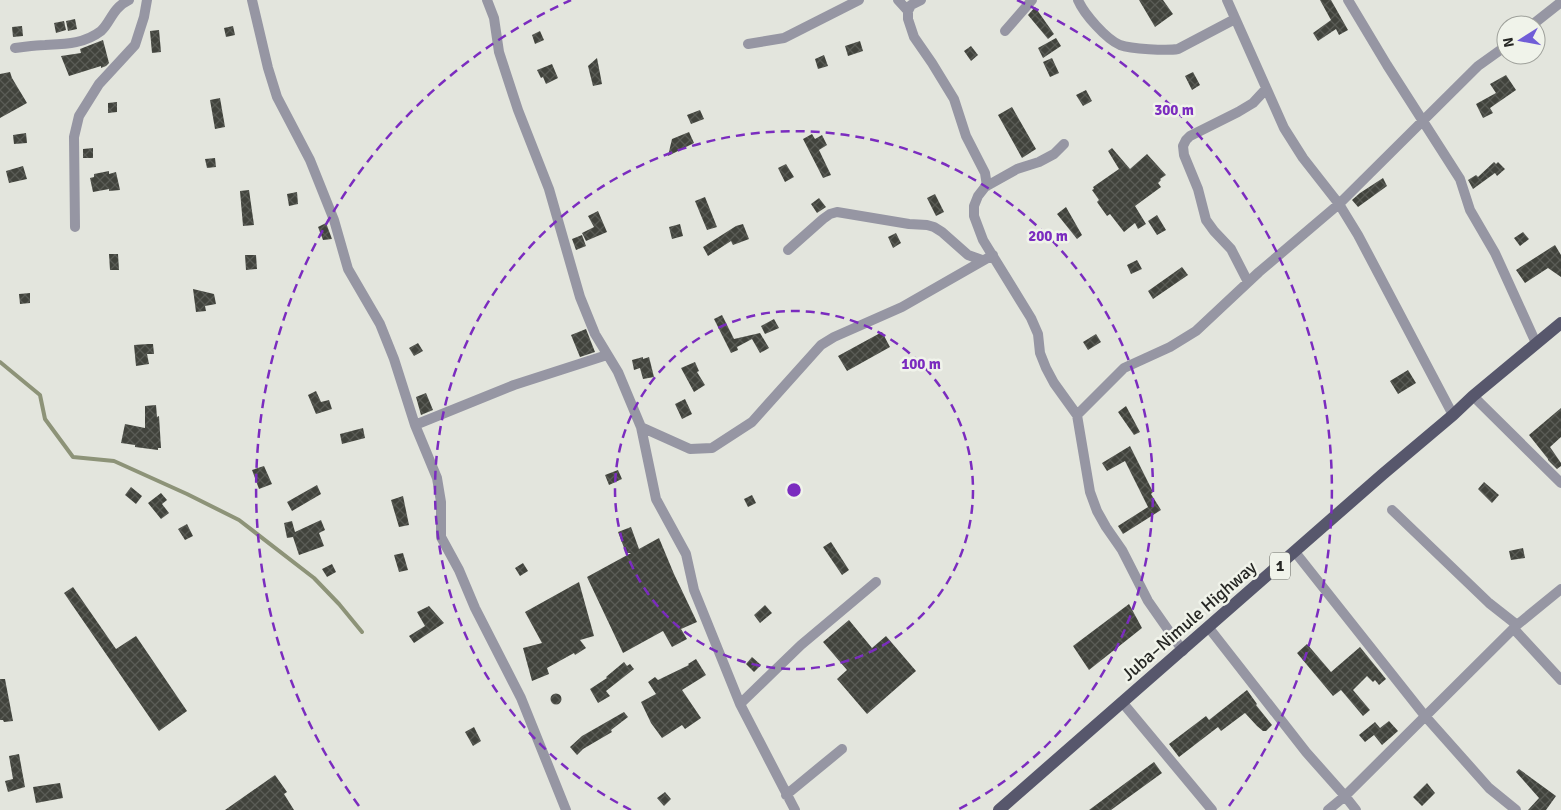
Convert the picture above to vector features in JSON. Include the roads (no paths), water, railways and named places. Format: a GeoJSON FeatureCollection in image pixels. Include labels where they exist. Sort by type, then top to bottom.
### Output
{"type":"FeatureCollection","features":[{"type":"Feature","properties":{"kind":"main road","name":"Juba–Nimule Highway"},"geometry":{"type":"LineString","coordinates":[[1000,810],[1473,396],[1561,323]]}},
{"type":"Feature","properties":{"kind":"street"},"geometry":{"type":"LineString","coordinates":[[15,48],[69,44],[87,40],[102,30],[112,13],[129,0]]}},
{"type":"Feature","properties":{"kind":"street"},"geometry":{"type":"LineString","coordinates":[[75,227],[74,137],[78,116],[99,84],[135,44],[144,18],[147,0]]}},
{"type":"Feature","properties":{"kind":"street"},"geometry":{"type":"LineString","coordinates":[[252,0],[268,68],[278,97],[310,160],[334,220],[348,269],[380,324],[415,425],[437,478],[441,502],[441,537],[521,698],[566,810]]}},
{"type":"Feature","properties":{"kind":"street"},"geometry":{"type":"LineString","coordinates":[[487,0],[494,18],[499,52],[518,110],[550,189],[580,297],[596,334],[618,372],[641,427],[656,498],[686,554],[694,590],[740,704],[794,810]]}},
{"type":"Feature","properties":{"kind":"street"},"geometry":{"type":"LineString","coordinates":[[748,44],[784,38],[859,0]]}},
{"type":"Feature","properties":{"kind":"street"},"geometry":{"type":"LineString","coordinates":[[898,0],[908,11]]}},
{"type":"Feature","properties":{"kind":"street"},"geometry":{"type":"LineString","coordinates":[[921,0],[911,6],[908,11],[908,19],[914,37],[954,98],[966,136],[985,173],[987,186]]}},
{"type":"Feature","properties":{"kind":"street"},"geometry":{"type":"LineString","coordinates":[[1005,31],[1032,0]]}},
{"type":"Feature","properties":{"kind":"street"},"geometry":{"type":"LineString","coordinates":[[1078,0],[1088,17],[1109,38],[1121,45],[1143,48],[1178,49],[1234,19]]}},
{"type":"Feature","properties":{"kind":"street"},"geometry":{"type":"LineString","coordinates":[[1227,0],[1284,128],[1303,158],[1339,204],[1369,254],[1453,415]]}},
{"type":"Feature","properties":{"kind":"street"},"geometry":{"type":"LineString","coordinates":[[1348,0],[1386,65],[1460,179],[1470,210],[1495,254],[1536,343]]}},
{"type":"Feature","properties":{"kind":"street"},"geometry":{"type":"LineString","coordinates":[[1545,15],[1561,2]]}},
{"type":"Feature","properties":{"kind":"street"},"geometry":{"type":"LineString","coordinates":[[1077,415],[1124,368],[1170,348],[1196,330],[1248,282],[1339,204],[1478,66],[1496,53]]}},
{"type":"Feature","properties":{"kind":"street"},"geometry":{"type":"LineString","coordinates":[[1248,282],[1231,249],[1206,220],[1198,189],[1184,155],[1183,146],[1190,136],[1238,112],[1252,103],[1266,89]]}},
{"type":"Feature","properties":{"kind":"street"},"geometry":{"type":"LineString","coordinates":[[1064,144],[1054,154],[1017,169],[987,186],[978,196],[974,206],[974,216],[984,240],[1031,318],[1038,334],[1040,353],[1054,383],[1077,415],[1090,492],[1097,511],[1106,528],[1122,550],[1148,601],[1183,651]]}},
{"type":"Feature","properties":{"kind":"street"},"geometry":{"type":"LineString","coordinates":[[788,250],[823,219],[830,214],[838,212],[934,227],[968,255],[982,260]]}},
{"type":"Feature","properties":{"kind":"street"},"geometry":{"type":"LineString","coordinates":[[641,427],[690,449],[712,448],[752,422],[821,345],[834,337],[902,306],[993,255]]}},
{"type":"Feature","properties":{"kind":"street"},"geometry":{"type":"LineString","coordinates":[[415,425],[514,385],[607,355]]}},
{"type":"Feature","properties":{"kind":"street"},"geometry":{"type":"LineString","coordinates":[[1473,396],[1561,483]]}},
{"type":"Feature","properties":{"kind":"street"},"geometry":{"type":"LineString","coordinates":[[1392,510],[1515,627],[1561,680]]}},
{"type":"Feature","properties":{"kind":"street"},"geometry":{"type":"LineString","coordinates":[[1295,552],[1425,716],[1489,788],[1516,810]]}},
{"type":"Feature","properties":{"kind":"street"},"geometry":{"type":"LineString","coordinates":[[740,704],[801,645],[876,582]]}},
{"type":"Feature","properties":{"kind":"street"},"geometry":{"type":"LineString","coordinates":[[1328,810],[1345,796],[1515,627],[1561,589]]}},
{"type":"Feature","properties":{"kind":"street"},"geometry":{"type":"LineString","coordinates":[[1208,628],[1306,752],[1356,810]]}},
{"type":"Feature","properties":{"kind":"street"},"geometry":{"type":"LineString","coordinates":[[1122,702],[1212,810]]}},
{"type":"Feature","properties":{"kind":"street"},"geometry":{"type":"LineString","coordinates":[[786,795],[842,750]]}},
{"type":"Feature","properties":{"kind":"waterway"},"geometry":{"type":"LineString","coordinates":[[0,362],[40,395],[45,419],[73,457],[114,461],[239,520],[314,578],[362,632]]}}]}
